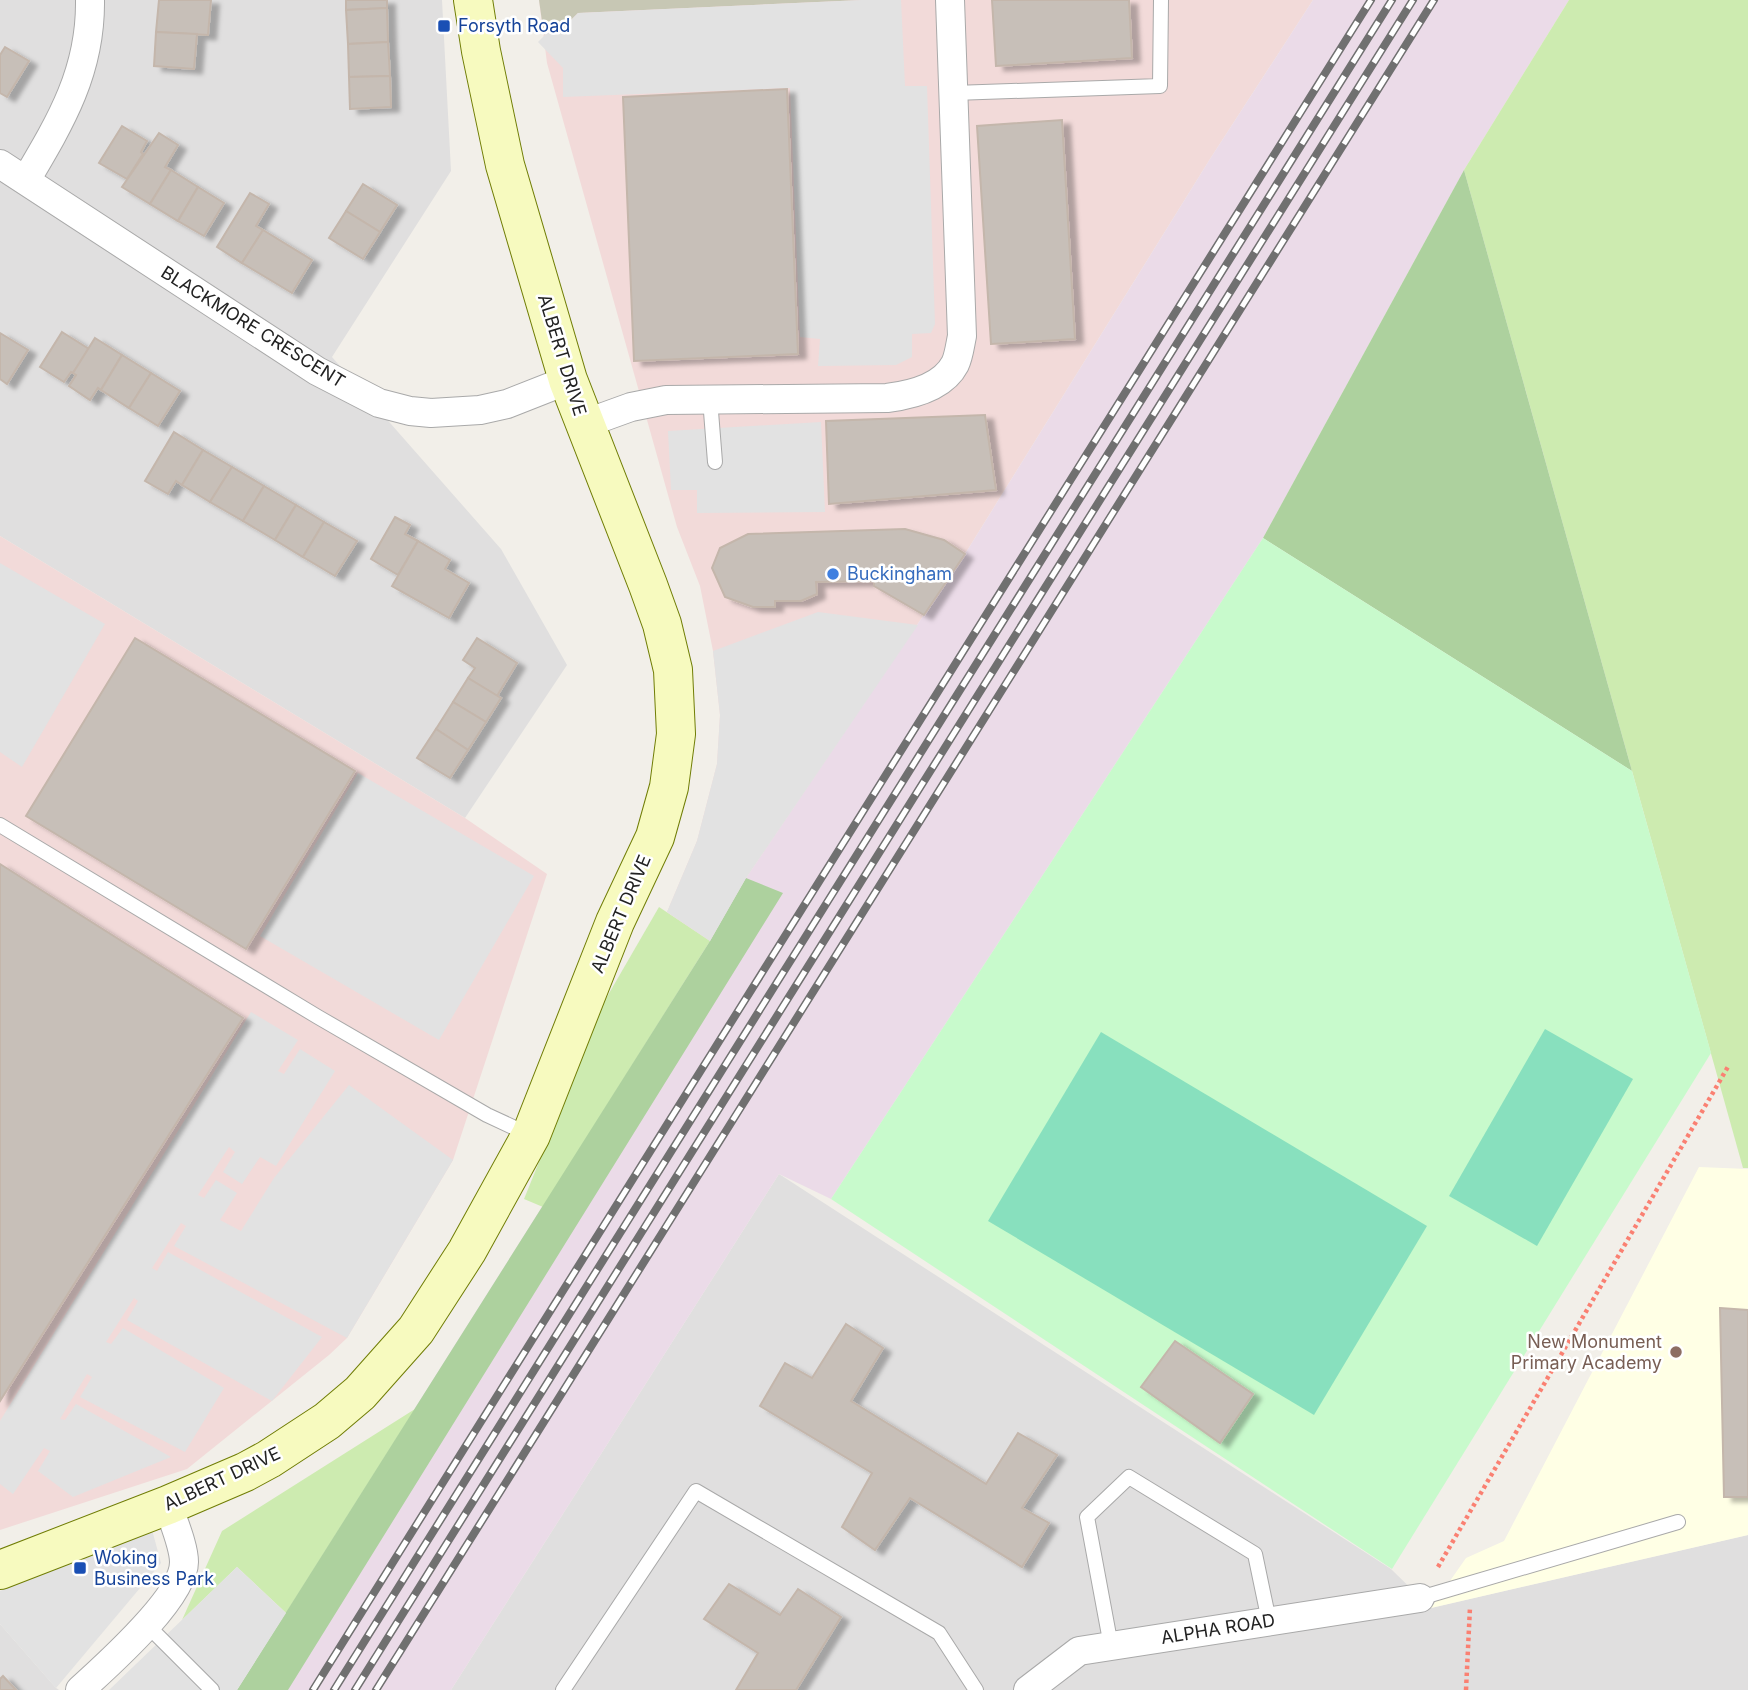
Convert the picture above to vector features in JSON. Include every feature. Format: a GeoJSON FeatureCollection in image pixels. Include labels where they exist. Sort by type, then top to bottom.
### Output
{"type":"FeatureCollection","features":[{"type":"Feature","properties":{"kind":"street"},"geometry":{"type":"LineString","coordinates":[[26,180],[76,88],[87,48],[90,0]]}},
{"type":"Feature","properties":{"kind":"street","name":"ALBERT DRIVE"},"geometry":{"type":"LineString","coordinates":[[0,1570],[168,1505],[269,1459],[327,1421],[360,1393],[416,1330],[467,1251],[531,1135],[615,922],[654,837],[669,787],[676,734],[673,670],[662,624],[568,380],[505,165],[474,0]]}},
{"type":"Feature","properties":{"kind":"street"},"geometry":{"type":"LineString","coordinates":[[584,424],[647,403],[710,398],[887,398],[905,395],[937,382],[955,364],[962,336],[950,0]]}},
{"type":"Feature","properties":{"kind":"street","name":"BLACKMORE CRESCENT"},"geometry":{"type":"LineString","coordinates":[[0,164],[317,371],[379,403],[431,413],[480,410],[507,404],[568,380]]}},
{"type":"Feature","properties":{"kind":"street"},"geometry":{"type":"LineString","coordinates":[[80,1690],[127,1646],[174,1592],[184,1563],[168,1505]]}},
{"type":"Feature","properties":{"kind":"street","name":"ALPHA ROAD"},"geometry":{"type":"LineString","coordinates":[[1028,1690],[1079,1651],[1420,1598]]}},
{"type":"Feature","properties":{"kind":"lane"},"geometry":{"type":"LineString","coordinates":[[954,93],[1160,86],[1161,0]]}},
{"type":"Feature","properties":{"kind":"lane"},"geometry":{"type":"LineString","coordinates":[[710,398],[715,462]]}},
{"type":"Feature","properties":{"kind":"lane"},"geometry":{"type":"LineString","coordinates":[[0,825],[317,1017],[487,1115],[531,1135]]}},
{"type":"Feature","properties":{"kind":"lane"},"geometry":{"type":"LineString","coordinates":[[1111,1646],[1087,1517],[1129,1477],[1255,1554],[1269,1621]]}},
{"type":"Feature","properties":{"kind":"lane"},"geometry":{"type":"LineString","coordinates":[[563,1690],[696,1491],[939,1633],[976,1690]]}},
{"type":"Feature","properties":{"kind":"lane"},"geometry":{"type":"LineString","coordinates":[[1420,1598],[1678,1522]]}},
{"type":"Feature","properties":{"kind":"lane"},"geometry":{"type":"LineString","coordinates":[[146,1624],[212,1690]]}},
{"type":"Feature","properties":{"kind":"path"},"geometry":{"type":"LineString","coordinates":[[1420,1598],[1729,1065]]}},
{"type":"Feature","properties":{"kind":"path"},"geometry":{"type":"LineString","coordinates":[[1460,1586],[1470,1607],[1466,1690]]}},
{"type":"Feature","properties":{"kind":"shaded area"},"geometry":{"type":"Polygon","coordinates":[[[0,0],[442,0],[451,171],[332,357],[501,549],[567,665],[465,818],[0,536],[0,0]]]}},
{"type":"Feature","properties":{"kind":"shaded area"},"geometry":{"type":"Polygon","coordinates":[[[539,0],[1313,0],[1210,159],[965,554],[746,878],[710,941],[667,912],[697,841],[717,764],[720,715],[713,651],[700,586],[677,527],[547,63],[539,0]]]}},
{"type":"Feature","properties":{"kind":"shaded area"},"geometry":{"type":"Polygon","coordinates":[[[539,0],[862,0],[578,13],[561,30],[555,25],[544,35],[539,0]]]}},
{"type":"Feature","properties":{"kind":"shaded area"},"geometry":{"type":"Polygon","coordinates":[[[901,0],[905,86],[927,86],[935,324],[931,333],[912,334],[912,357],[896,365],[818,366],[820,339],[800,337],[790,88],[563,97],[563,68],[538,42],[555,25],[561,30],[578,13],[901,0]]]}},
{"type":"Feature","properties":{"kind":"shaded area"},"geometry":{"type":"Polygon","coordinates":[[[1313,0],[1569,0],[1464,170],[1263,538],[831,1199],[779,1174],[451,1690],[237,1690],[710,941],[746,878],[965,554],[1210,159],[1313,0]]]}},
{"type":"Feature","properties":{"kind":"shaded area"},"geometry":{"type":"Polygon","coordinates":[[[821,422],[825,512],[697,513],[697,490],[671,490],[668,431],[821,422]]]}},
{"type":"Feature","properties":{"kind":"shaded area","name":"Woking Business Park"},"geometry":{"type":"Polygon","coordinates":[[[0,536],[465,818],[547,874],[453,1160],[347,1338],[187,1469],[0,1530],[0,536]]]}},
{"type":"Feature","properties":{"kind":"shaded area"},"geometry":{"type":"Polygon","coordinates":[[[0,563],[105,624],[22,767],[0,752],[0,563]]]}},
{"type":"Feature","properties":{"kind":"shaded area"},"geometry":{"type":"Polygon","coordinates":[[[818,612],[918,625],[746,878],[710,941],[667,912],[697,841],[717,764],[720,715],[713,651],[818,612]]]}},
{"type":"Feature","properties":{"kind":"shaded area"},"geometry":{"type":"Polygon","coordinates":[[[358,773],[534,876],[439,1040],[260,936],[358,773]]]}},
{"type":"Feature","properties":{"kind":"shaded area"},"geometry":{"type":"Polygon","coordinates":[[[251,1012],[298,1040],[278,1071],[284,1074],[300,1049],[335,1071],[276,1166],[260,1157],[242,1184],[223,1172],[235,1152],[229,1147],[198,1195],[204,1198],[216,1180],[237,1193],[220,1220],[241,1231],[274,1178],[349,1085],[453,1160],[347,1338],[174,1246],[186,1226],[181,1223],[152,1268],[157,1271],[168,1252],[322,1337],[272,1401],[127,1320],[138,1301],[134,1298],[106,1342],[111,1344],[123,1328],[224,1388],[185,1452],[80,1397],[92,1377],[87,1374],[60,1419],[65,1420],[76,1404],[171,1457],[73,1497],[38,1471],[50,1451],[44,1448],[13,1494],[0,1484],[0,1421],[251,1012]]]}},
{"type":"Feature","properties":{"kind":"shaded area","name":"New Monument Primary Academy"},"geometry":{"type":"Polygon","coordinates":[[[1699,1167],[1748,1169],[1748,1535],[1431,1608],[1466,1558],[1504,1541],[1699,1167]]]}},
{"type":"Feature","properties":{"kind":"shaded area"},"geometry":{"type":"Polygon","coordinates":[[[779,1174],[1391,1569],[1431,1608],[1748,1535],[1748,1690],[451,1690],[779,1174]]]}},
{"type":"Feature","properties":{"kind":"shaded area"},"geometry":{"type":"Polygon","coordinates":[[[151,1526],[161,1563],[56,1688],[0,1624],[0,1591],[151,1526]]]}},
{"type":"Feature","properties":{"kind":"shaded area"},"geometry":{"type":"Polygon","coordinates":[[[237,1567],[286,1613],[237,1690],[109,1690],[237,1567]]]}},
{"type":"Feature","properties":{"kind":"shaded area"},"geometry":{"type":"Polygon","coordinates":[[[0,1624],[56,1688],[59,1690],[0,1690],[0,1624]]]}},
{"type":"Feature","properties":{"kind":"green space"},"geometry":{"type":"Polygon","coordinates":[[[1569,0],[1748,0],[1748,1168],[1743,1168],[1464,170],[1569,0]]]}},
{"type":"Feature","properties":{"kind":"green space"},"geometry":{"type":"Polygon","coordinates":[[[1464,170],[1632,771],[1263,538],[1464,170]]]}},
{"type":"Feature","properties":{"kind":"green space"},"geometry":{"type":"Polygon","coordinates":[[[1263,538],[1632,771],[1711,1053],[1392,1569],[831,1199],[1263,538]]]}},
{"type":"Feature","properties":{"kind":"green space"},"geometry":{"type":"Polygon","coordinates":[[[746,878],[783,893],[288,1690],[237,1690],[710,941],[746,878]]]}},
{"type":"Feature","properties":{"kind":"green space"},"geometry":{"type":"Polygon","coordinates":[[[659,907],[710,941],[543,1207],[524,1199],[604,1002],[659,907]]]}},
{"type":"Feature","properties":{"kind":"green space"},"geometry":{"type":"Polygon","coordinates":[[[1545,1029],[1633,1079],[1537,1246],[1449,1196],[1545,1029]]]}},
{"type":"Feature","properties":{"kind":"green space"},"geometry":{"type":"Polygon","coordinates":[[[1101,1032],[1427,1226],[1314,1415],[988,1221],[1101,1032]]]}},
{"type":"Feature","properties":{"kind":"green space"},"geometry":{"type":"Polygon","coordinates":[[[415,1409],[286,1613],[237,1567],[182,1620],[222,1531],[415,1409]]]}},
{"type":"Feature","properties":{"kind":"building"},"geometry":{"type":"Polygon","coordinates":[[[159,0],[211,0],[208,35],[156,32],[159,0]]]}},
{"type":"Feature","properties":{"kind":"building"},"geometry":{"type":"Polygon","coordinates":[[[346,0],[387,0],[387,8],[346,10],[346,0]]]}},
{"type":"Feature","properties":{"kind":"building"},"geometry":{"type":"Polygon","coordinates":[[[992,0],[1129,0],[1132,58],[996,66],[992,0]]]}},
{"type":"Feature","properties":{"kind":"building"},"geometry":{"type":"Polygon","coordinates":[[[387,8],[388,42],[348,44],[346,10],[387,8]]]}},
{"type":"Feature","properties":{"kind":"building"},"geometry":{"type":"Polygon","coordinates":[[[156,32],[197,34],[194,69],[154,66],[156,32]]]}},
{"type":"Feature","properties":{"kind":"building"},"geometry":{"type":"Polygon","coordinates":[[[388,42],[390,76],[349,77],[348,44],[388,42]]]}},
{"type":"Feature","properties":{"kind":"building"},"geometry":{"type":"Polygon","coordinates":[[[5,47],[29,61],[7,97],[0,93],[0,55],[5,47]]]}},
{"type":"Feature","properties":{"kind":"building"},"geometry":{"type":"Polygon","coordinates":[[[390,76],[391,107],[350,109],[349,77],[390,76]]]}},
{"type":"Feature","properties":{"kind":"building"},"geometry":{"type":"Polygon","coordinates":[[[787,89],[798,354],[634,361],[623,97],[787,89]]]}},
{"type":"Feature","properties":{"kind":"building"},"geometry":{"type":"Polygon","coordinates":[[[1062,120],[1075,339],[991,344],[977,126],[1062,120]]]}},
{"type":"Feature","properties":{"kind":"building"},"geometry":{"type":"Polygon","coordinates":[[[122,126],[147,141],[141,152],[143,154],[127,179],[99,163],[122,126]]]}},
{"type":"Feature","properties":{"kind":"building"},"geometry":{"type":"Polygon","coordinates":[[[159,133],[178,145],[165,167],[171,170],[150,204],[122,187],[159,133]]]}},
{"type":"Feature","properties":{"kind":"building"},"geometry":{"type":"Polygon","coordinates":[[[171,170],[198,187],[178,221],[150,204],[171,170]]]}},
{"type":"Feature","properties":{"kind":"building"},"geometry":{"type":"Polygon","coordinates":[[[363,184],[397,205],[380,232],[346,211],[363,184]]]}},
{"type":"Feature","properties":{"kind":"building"},"geometry":{"type":"Polygon","coordinates":[[[198,187],[224,203],[204,236],[178,221],[198,187]]]}},
{"type":"Feature","properties":{"kind":"building"},"geometry":{"type":"Polygon","coordinates":[[[250,193],[269,204],[256,226],[263,230],[242,263],[217,247],[250,193]]]}},
{"type":"Feature","properties":{"kind":"building"},"geometry":{"type":"Polygon","coordinates":[[[346,211],[380,232],[363,259],[329,238],[346,211]]]}},
{"type":"Feature","properties":{"kind":"building"},"geometry":{"type":"Polygon","coordinates":[[[263,230],[312,260],[292,293],[242,263],[263,230]]]}},
{"type":"Feature","properties":{"kind":"building"},"geometry":{"type":"Polygon","coordinates":[[[62,332],[89,349],[64,382],[40,367],[62,332]]]}},
{"type":"Feature","properties":{"kind":"building"},"geometry":{"type":"Polygon","coordinates":[[[0,333],[28,350],[7,384],[0,379],[0,333]]]}},
{"type":"Feature","properties":{"kind":"building"},"geometry":{"type":"Polygon","coordinates":[[[95,338],[122,355],[101,390],[98,388],[90,400],[69,386],[76,375],[73,373],[95,338]]]}},
{"type":"Feature","properties":{"kind":"building"},"geometry":{"type":"Polygon","coordinates":[[[122,355],[151,373],[129,408],[101,390],[122,355]]]}},
{"type":"Feature","properties":{"kind":"building"},"geometry":{"type":"Polygon","coordinates":[[[151,373],[180,391],[158,426],[129,408],[151,373]]]}},
{"type":"Feature","properties":{"kind":"building"},"geometry":{"type":"Polygon","coordinates":[[[985,415],[996,490],[829,504],[826,421],[985,415]]]}},
{"type":"Feature","properties":{"kind":"building"},"geometry":{"type":"Polygon","coordinates":[[[174,432],[203,450],[182,485],[176,481],[168,494],[145,481],[174,432]]]}},
{"type":"Feature","properties":{"kind":"building"},"geometry":{"type":"Polygon","coordinates":[[[203,450],[232,467],[210,502],[182,485],[203,450]]]}},
{"type":"Feature","properties":{"kind":"building"},"geometry":{"type":"Polygon","coordinates":[[[232,467],[264,486],[243,521],[210,502],[232,467]]]}},
{"type":"Feature","properties":{"kind":"building"},"geometry":{"type":"Polygon","coordinates":[[[264,486],[296,505],[275,540],[243,521],[264,486]]]}},
{"type":"Feature","properties":{"kind":"building"},"geometry":{"type":"Polygon","coordinates":[[[296,505],[324,522],[303,557],[275,540],[296,505]]]}},
{"type":"Feature","properties":{"kind":"building"},"geometry":{"type":"Polygon","coordinates":[[[395,517],[410,525],[405,534],[418,541],[398,575],[371,559],[395,517]]]}},
{"type":"Feature","properties":{"kind":"building"},"geometry":{"type":"Polygon","coordinates":[[[324,522],[357,541],[335,576],[303,557],[324,522]]]}},
{"type":"Feature","properties":{"kind":"building","name":"Buckingham"},"geometry":{"type":"Polygon","coordinates":[[[905,529],[944,540],[965,554],[924,615],[874,586],[874,581],[816,582],[817,594],[801,601],[775,601],[775,607],[753,607],[725,597],[712,568],[720,548],[748,534],[905,529]]]}},
{"type":"Feature","properties":{"kind":"building"},"geometry":{"type":"Polygon","coordinates":[[[418,541],[450,560],[445,569],[469,583],[449,618],[392,586],[418,541]]]}},
{"type":"Feature","properties":{"kind":"building"},"geometry":{"type":"Polygon","coordinates":[[[135,638],[355,771],[246,949],[26,816],[135,638]]]}},
{"type":"Feature","properties":{"kind":"building"},"geometry":{"type":"Polygon","coordinates":[[[477,638],[517,663],[497,696],[468,678],[475,668],[463,660],[477,638]]]}},
{"type":"Feature","properties":{"kind":"building"},"geometry":{"type":"Polygon","coordinates":[[[468,678],[501,698],[486,722],[453,702],[468,678]]]}},
{"type":"Feature","properties":{"kind":"building"},"geometry":{"type":"Polygon","coordinates":[[[453,702],[486,722],[468,750],[436,729],[453,702]]]}},
{"type":"Feature","properties":{"kind":"building"},"geometry":{"type":"Polygon","coordinates":[[[436,729],[468,750],[450,778],[417,758],[436,729]]]}},
{"type":"Feature","properties":{"kind":"building"},"geometry":{"type":"Polygon","coordinates":[[[0,864],[243,1018],[0,1401],[0,864]]]}},
{"type":"Feature","properties":{"kind":"building"},"geometry":{"type":"Polygon","coordinates":[[[1720,1308],[1748,1310],[1748,1497],[1724,1497],[1720,1308]]]}},
{"type":"Feature","properties":{"kind":"building"},"geometry":{"type":"Polygon","coordinates":[[[846,1324],[883,1348],[851,1401],[986,1484],[1018,1433],[1057,1455],[1022,1508],[1049,1523],[1022,1567],[910,1498],[875,1550],[842,1527],[872,1473],[760,1406],[785,1363],[812,1378],[846,1324]]]}},
{"type":"Feature","properties":{"kind":"building"},"geometry":{"type":"Polygon","coordinates":[[[1175,1341],[1253,1394],[1220,1443],[1141,1387],[1175,1341]]]}},
{"type":"Feature","properties":{"kind":"building"},"geometry":{"type":"Polygon","coordinates":[[[729,1584],[780,1615],[798,1589],[841,1617],[796,1690],[736,1690],[758,1653],[704,1619],[729,1584]]]}},
{"type":"Feature","properties":{"kind":"building"},"geometry":{"type":"Polygon","coordinates":[[[3,1676],[16,1690],[0,1690],[0,1679],[3,1676]]]}},
{"type":"Feature","properties":{"kind":"railway"},"geometry":{"type":"LineString","coordinates":[[313,1690],[1371,0]]}},
{"type":"Feature","properties":{"kind":"railway"},"geometry":{"type":"LineString","coordinates":[[334,1690],[1392,0]]}},
{"type":"Feature","properties":{"kind":"railway"},"geometry":{"type":"LineString","coordinates":[[355,1690],[1413,0]]}},
{"type":"Feature","properties":{"kind":"railway"},"geometry":{"type":"LineString","coordinates":[[376,1690],[1434,0]]}},
{"type":"Feature","properties":{"kind":"place","name":"Forsyth Road"},"geometry":{"type":"Point","coordinates":[444,26]}},
{"type":"Feature","properties":{"kind":"place","name":"Buckingham"},"geometry":{"type":"Point","coordinates":[833,574]}},
{"type":"Feature","properties":{"kind":"place","name":"New Monument Primary Academy"},"geometry":{"type":"Point","coordinates":[1676,1352]}},
{"type":"Feature","properties":{"kind":"place","name":"Woking Business Park"},"geometry":{"type":"Point","coordinates":[80,1568]}}]}
